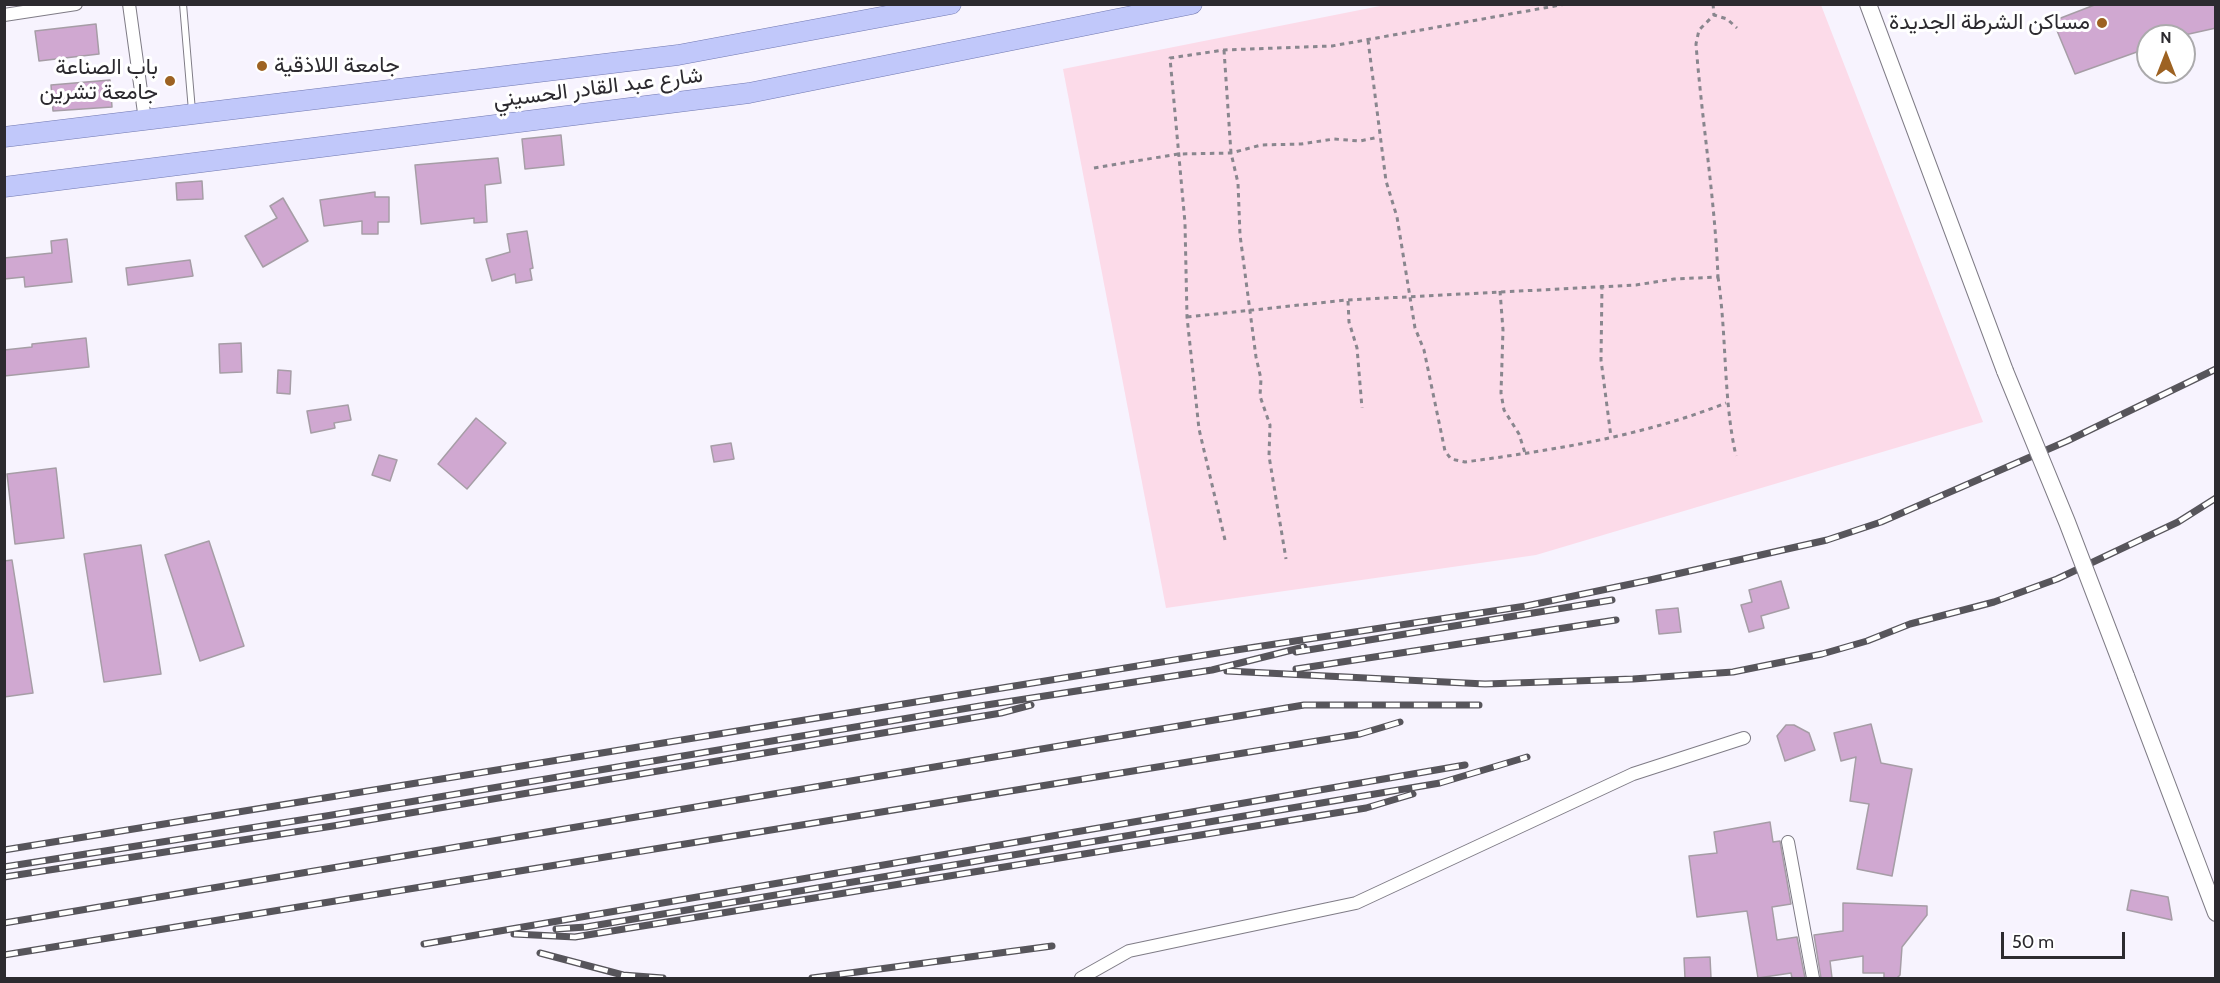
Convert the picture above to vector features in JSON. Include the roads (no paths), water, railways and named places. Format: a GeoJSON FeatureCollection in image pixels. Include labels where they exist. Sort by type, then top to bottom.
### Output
{"type":"FeatureCollection","features":[{"type":"Feature","properties":{"kind":"main road","name":"شارع عبد القادر الحسيني"},"geometry":{"type":"LineString","coordinates":[[4,137],[678,55],[951,4]]}},
{"type":"Feature","properties":{"kind":"main road","name":"شارع عبد القادر الحسيني"},"geometry":{"type":"LineString","coordinates":[[4,187],[748,93],[1192,4]]}},
{"type":"Feature","properties":{"kind":"street"},"geometry":{"type":"LineString","coordinates":[[4,15],[76,4]]}},
{"type":"Feature","properties":{"kind":"street"},"geometry":{"type":"LineString","coordinates":[[129,4],[145,120]]}},
{"type":"Feature","properties":{"kind":"street"},"geometry":{"type":"LineString","coordinates":[[1868,4],[2005,371],[2067,522],[2216,913]]}},
{"type":"Feature","properties":{"kind":"street"},"geometry":{"type":"LineString","coordinates":[[1081,978],[1129,951],[1356,903],[1633,774],[1744,738]]}},
{"type":"Feature","properties":{"kind":"street"},"geometry":{"type":"LineString","coordinates":[[1788,842],[1813,978]]}},
{"type":"Feature","properties":{"kind":"lane"},"geometry":{"type":"LineString","coordinates":[[183,4],[192,115]]}},
{"type":"Feature","properties":{"kind":"railway"},"geometry":{"type":"LineString","coordinates":[[4,850],[1236,650],[1526,606],[1650,580],[1827,540],[1881,522],[2067,441],[2216,369]]}},
{"type":"Feature","properties":{"kind":"railway"},"geometry":{"type":"LineString","coordinates":[[1227,671],[1485,684],[1633,679],[1733,672],[1822,654],[1867,641],[1910,624],[1994,602],[2057,579],[2178,522],[2216,498]]}},
{"type":"Feature","properties":{"kind":"railway"},"geometry":{"type":"LineString","coordinates":[[1296,652],[1612,600]]}},
{"type":"Feature","properties":{"kind":"railway"},"geometry":{"type":"LineString","coordinates":[[1296,669],[1616,620]]}},
{"type":"Feature","properties":{"kind":"railway"},"geometry":{"type":"LineString","coordinates":[[4,867],[326,816],[980,706],[1212,670],[1304,647]]}},
{"type":"Feature","properties":{"kind":"railway"},"geometry":{"type":"LineString","coordinates":[[4,877],[333,826],[1001,713],[1031,705]]}},
{"type":"Feature","properties":{"kind":"railway"},"geometry":{"type":"LineString","coordinates":[[4,923],[1304,705],[1479,705]]}},
{"type":"Feature","properties":{"kind":"railway"},"geometry":{"type":"LineString","coordinates":[[4,955],[1360,734],[1400,722]]}},
{"type":"Feature","properties":{"kind":"railway"},"geometry":{"type":"LineString","coordinates":[[556,929],[586,927],[1440,783],[1527,757]]}},
{"type":"Feature","properties":{"kind":"railway"},"geometry":{"type":"LineString","coordinates":[[424,944],[1465,765]]}},
{"type":"Feature","properties":{"kind":"railway"},"geometry":{"type":"LineString","coordinates":[[514,934],[575,937],[1366,808],[1413,794]]}},
{"type":"Feature","properties":{"kind":"railway"},"geometry":{"type":"LineString","coordinates":[[812,978],[1052,946]]}},
{"type":"Feature","properties":{"kind":"railway"},"geometry":{"type":"LineString","coordinates":[[540,953],[623,975],[663,978]]}},
{"type":"Feature","properties":{"kind":"place","name":"مساكن الشرطة الجديدة"},"geometry":{"type":"Point","coordinates":[2102,23]}},
{"type":"Feature","properties":{"kind":"place","name":"جامعة اللاذقية"},"geometry":{"type":"Point","coordinates":[262,66]}},
{"type":"Feature","properties":{"kind":"place","name":"باب الصناعة جامعة تشرين"},"geometry":{"type":"Point","coordinates":[170,81]}}]}
